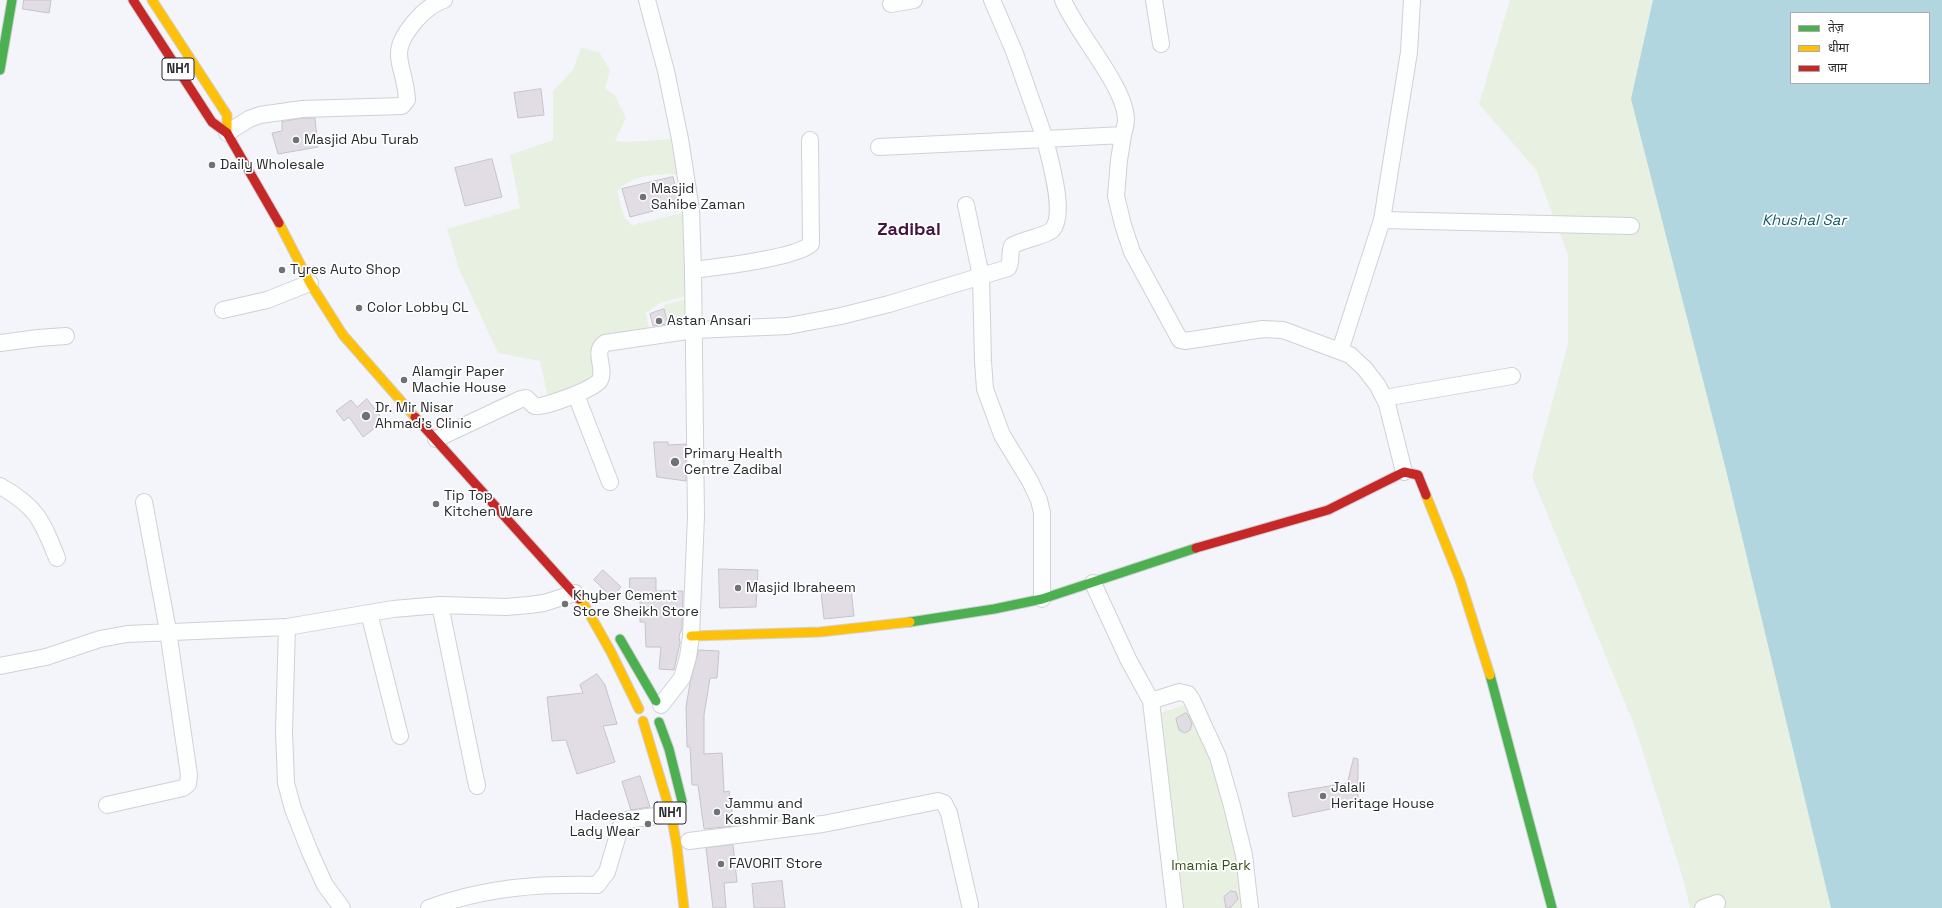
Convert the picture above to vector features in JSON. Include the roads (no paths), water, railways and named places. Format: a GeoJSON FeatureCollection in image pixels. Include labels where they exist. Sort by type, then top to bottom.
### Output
{"type":"FeatureCollection","features":[{"type":"Feature","properties":{"kind":"main road"},"geometry":{"type":"LineString","coordinates":[[0,70],[2,35],[12,0]]}},
{"type":"Feature","properties":{"kind":"main road","name":"NH1"},"geometry":{"type":"LineString","coordinates":[[133,0],[212,122],[227,133],[270,206],[310,283],[344,335],[585,606],[592,622],[607,643],[639,709],[639,716],[643,721],[678,813]]}},
{"type":"Feature","properties":{"kind":"main road","name":"NH1"},"geometry":{"type":"LineString","coordinates":[[152,0],[227,115],[227,133]]}},
{"type":"Feature","properties":{"kind":"main road"},"geometry":{"type":"LineString","coordinates":[[691,636],[820,632],[886,626],[994,609],[1042,599],[1186,552],[1328,510],[1404,472],[1418,475],[1452,560],[1508,740],[1552,908]]}},
{"type":"Feature","properties":{"kind":"main road","name":"NH1"},"geometry":{"type":"LineString","coordinates":[[585,606],[598,613]]}},
{"type":"Feature","properties":{"kind":"main road"},"geometry":{"type":"LineString","coordinates":[[616,631],[659,703]]}},
{"type":"Feature","properties":{"kind":"main road"},"geometry":{"type":"LineString","coordinates":[[639,709],[643,703],[649,700],[659,703]]}},
{"type":"Feature","properties":{"kind":"main road","name":"NH1"},"geometry":{"type":"LineString","coordinates":[[659,703],[663,711],[663,717],[659,722],[669,749],[678,813],[677,847],[684,908]]}},
{"type":"Feature","properties":{"kind":"main road"},"geometry":{"type":"LineString","coordinates":[[643,721],[648,724],[659,722]]}},
{"type":"Feature","properties":{"kind":"street"},"geometry":{"type":"LineString","coordinates":[[227,133],[248,119],[260,115],[302,109],[402,106],[407,100],[400,67],[399,49],[402,38],[422,13],[444,0]]}},
{"type":"Feature","properties":{"kind":"street"},"geometry":{"type":"LineString","coordinates":[[647,0],[666,71],[680,139],[691,210],[693,270],[696,516],[691,636],[688,657],[682,678],[659,703]]}},
{"type":"Feature","properties":{"kind":"street"},"geometry":{"type":"LineString","coordinates":[[891,4],[914,0]]}},
{"type":"Feature","properties":{"kind":"street"},"geometry":{"type":"LineString","coordinates":[[436,439],[521,399],[526,398],[536,406],[539,406],[576,395],[600,381],[599,350],[601,345],[605,343],[694,330],[788,326],[841,316],[889,304],[1008,268],[1012,246],[1051,230],[1057,222],[1058,209],[1055,182],[1045,139],[1019,64],[992,0]]}},
{"type":"Feature","properties":{"kind":"street"},"geometry":{"type":"LineString","coordinates":[[1063,0],[1081,34],[1120,95],[1126,119],[1119,160],[1116,196],[1123,225],[1132,252],[1180,340],[1185,341],[1263,329],[1283,330],[1350,355],[1366,369],[1378,386],[1384,398],[1404,472]]}},
{"type":"Feature","properties":{"kind":"street"},"geometry":{"type":"LineString","coordinates":[[1340,351],[1382,220],[1409,52],[1412,0]]}},
{"type":"Feature","properties":{"kind":"street"},"geometry":{"type":"LineString","coordinates":[[1158,1],[1161,44]]}},
{"type":"Feature","properties":{"kind":"street"},"geometry":{"type":"LineString","coordinates":[[879,147],[1124,135]]}},
{"type":"Feature","properties":{"kind":"street"},"geometry":{"type":"LineString","coordinates":[[693,270],[733,265],[805,250],[811,244],[810,140]]}},
{"type":"Feature","properties":{"kind":"street"},"geometry":{"type":"LineString","coordinates":[[966,205],[981,276],[985,389],[1002,435],[1030,481],[1039,500],[1042,513],[1042,599]]}},
{"type":"Feature","properties":{"kind":"street"},"geometry":{"type":"LineString","coordinates":[[1382,220],[1631,226]]}},
{"type":"Feature","properties":{"kind":"street"},"geometry":{"type":"LineString","coordinates":[[223,310],[267,300],[310,283]]}},
{"type":"Feature","properties":{"kind":"street"},"geometry":{"type":"LineString","coordinates":[[0,343],[66,336]]}},
{"type":"Feature","properties":{"kind":"street"},"geometry":{"type":"LineString","coordinates":[[1384,398],[1512,376]]}},
{"type":"Feature","properties":{"kind":"street"},"geometry":{"type":"LineString","coordinates":[[576,395],[610,482]]}},
{"type":"Feature","properties":{"kind":"street"},"geometry":{"type":"LineString","coordinates":[[0,486],[15,494],[34,510],[44,525],[57,558]]}},
{"type":"Feature","properties":{"kind":"street"},"geometry":{"type":"LineString","coordinates":[[107,805],[183,788],[188,784],[189,775],[168,631],[144,502]]}},
{"type":"Feature","properties":{"kind":"street"},"geometry":{"type":"LineString","coordinates":[[1094,583],[1128,659],[1151,701],[1175,908]]}},
{"type":"Feature","properties":{"kind":"street"},"geometry":{"type":"LineString","coordinates":[[0,666],[46,657],[100,639],[127,634],[168,631],[288,627],[369,613],[440,605],[506,607],[544,603],[575,593]]}},
{"type":"Feature","properties":{"kind":"street"},"geometry":{"type":"LineString","coordinates":[[440,605],[477,786]]}},
{"type":"Feature","properties":{"kind":"street"},"geometry":{"type":"LineString","coordinates":[[369,613],[400,736]]}},
{"type":"Feature","properties":{"kind":"street"},"geometry":{"type":"LineString","coordinates":[[288,627],[284,731],[286,783],[301,831],[319,872],[325,885],[342,908]]}},
{"type":"Feature","properties":{"kind":"street"},"geometry":{"type":"LineString","coordinates":[[1151,701],[1179,692],[1188,694],[1192,700],[1218,757],[1222,771],[1244,856],[1250,908]]}},
{"type":"Feature","properties":{"kind":"street"},"geometry":{"type":"LineString","coordinates":[[689,841],[823,824],[938,801],[947,806],[970,905]]}},
{"type":"Feature","properties":{"kind":"street"},"geometry":{"type":"LineString","coordinates":[[429,908],[459,897],[516,887],[543,884],[597,885],[607,872],[620,828],[626,820],[678,813]]}},
{"type":"Feature","properties":{"kind":"water","name":"Khushal Sar"},"geometry":{"type":"Polygon","coordinates":[[[1653,0],[1942,0],[1942,908],[1831,908],[1726,470],[1631,99],[1653,0]]]}},
{"type":"Feature","properties":{"kind":"place","name":"Masjid Abu Turab"},"geometry":{"type":"Point","coordinates":[296,140]}},
{"type":"Feature","properties":{"kind":"place","name":"Daily Wholesale"},"geometry":{"type":"Point","coordinates":[212,165]}},
{"type":"Feature","properties":{"kind":"place","name":"Masjid Sahibe Zaman"},"geometry":{"type":"Point","coordinates":[643,197]}},
{"type":"Feature","properties":{"kind":"place","name":"Tyres Auto Shop"},"geometry":{"type":"Point","coordinates":[282,270]}},
{"type":"Feature","properties":{"kind":"place","name":"Color Lobby CL"},"geometry":{"type":"Point","coordinates":[359,308]}},
{"type":"Feature","properties":{"kind":"place","name":"Astan Ansari"},"geometry":{"type":"Point","coordinates":[659,321]}},
{"type":"Feature","properties":{"kind":"place","name":"Alamgir Paper Machie House"},"geometry":{"type":"Point","coordinates":[404,380]}},
{"type":"Feature","properties":{"kind":"place","name":"Dr. Mir Nisar Ahmad's Clinic"},"geometry":{"type":"Point","coordinates":[366,416]}},
{"type":"Feature","properties":{"kind":"place","name":"Primary Health Centre Zadibal"},"geometry":{"type":"Point","coordinates":[675,462]}},
{"type":"Feature","properties":{"kind":"place","name":"Tip Top Kitchen Ware"},"geometry":{"type":"Point","coordinates":[436,504]}},
{"type":"Feature","properties":{"kind":"place","name":"Masjid Ibraheem"},"geometry":{"type":"Point","coordinates":[738,588]}},
{"type":"Feature","properties":{"kind":"place","name":"Khyber Cement Store Sheikh Store"},"geometry":{"type":"Point","coordinates":[565,604]}},
{"type":"Feature","properties":{"kind":"place","name":"Jalali Heritage House"},"geometry":{"type":"Point","coordinates":[1323,796]}},
{"type":"Feature","properties":{"kind":"place","name":"Jammu and Kashmir Bank"},"geometry":{"type":"Point","coordinates":[717,812]}},
{"type":"Feature","properties":{"kind":"place","name":"Hadeesaz Lady Wear"},"geometry":{"type":"Point","coordinates":[648,824]}},
{"type":"Feature","properties":{"kind":"place","name":"FAVORIT Store"},"geometry":{"type":"Point","coordinates":[721,864]}},
{"type":"Feature","properties":{"kind":"district","name":"Zadibal"},"geometry":{"type":"Point","coordinates":[909,230]}},
{"type":"Feature","properties":{"kind":"park label","name":"Imamia Park"},"geometry":{"type":"Point","coordinates":[1211,866]}}]}
